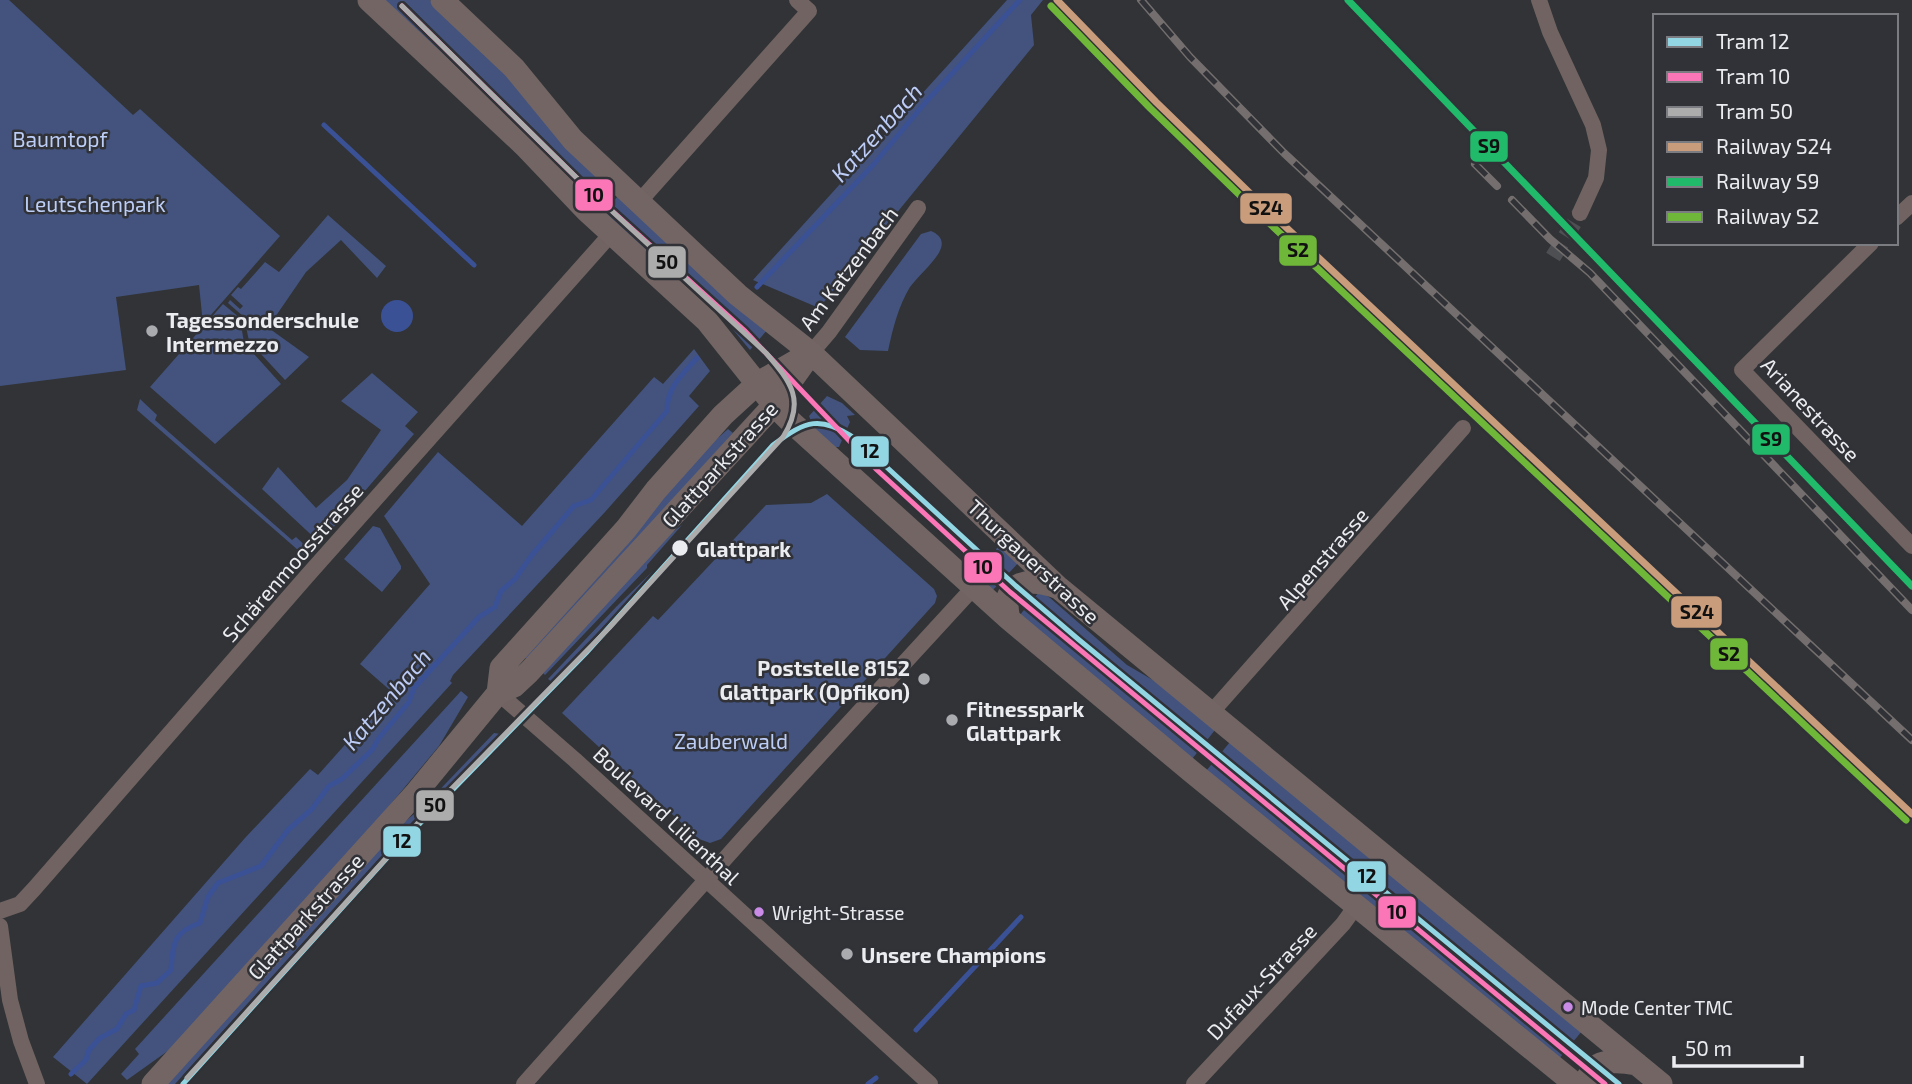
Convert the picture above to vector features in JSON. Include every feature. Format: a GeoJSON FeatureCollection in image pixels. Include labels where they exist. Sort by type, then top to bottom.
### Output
{"type":"FeatureCollection","features":[{"type":"Feature","properties":{"kind":"main road"},"geometry":{"type":"LineString","coordinates":[[369,0],[525,145],[611,234],[707,321],[774,405],[1009,619],[1575,1084]]}},
{"type":"Feature","properties":{"kind":"main road","name":"Thurgauerstrasse"},"geometry":{"type":"LineString","coordinates":[[442,0],[514,68],[573,140],[738,295],[811,353],[1059,588],[1661,1084]]}},
{"type":"Feature","properties":{"kind":"main road","name":"Glattparkstrasse"},"geometry":{"type":"LineString","coordinates":[[498,693],[501,668],[626,529],[656,490],[723,415],[758,383],[811,353]]}},
{"type":"Feature","properties":{"kind":"main road","name":"Glattparkstrasse"},"geometry":{"type":"LineString","coordinates":[[136,1084],[145,1077],[158,1078],[415,794],[498,693],[514,686],[529,672],[774,405],[811,353]]}},
{"type":"Feature","properties":{"kind":"main road"},"geometry":{"type":"LineString","coordinates":[[1009,619],[1008,597],[1022,582],[1036,582],[1059,588]]}},
{"type":"Feature","properties":{"kind":"main road"},"geometry":{"type":"LineString","coordinates":[[1587,1084],[1590,1070],[1596,1065],[1614,1061],[1637,1064]]}},
{"type":"Feature","properties":{"kind":"street"},"geometry":{"type":"LineString","coordinates":[[1539,0],[1550,32],[1593,125],[1599,150],[1596,178],[1580,213]]}},
{"type":"Feature","properties":{"kind":"street"},"geometry":{"type":"LineString","coordinates":[[639,202],[803,6]]}},
{"type":"Feature","properties":{"kind":"street"},"geometry":{"type":"LineString","coordinates":[[1898,216],[1912,203]]}},
{"type":"Feature","properties":{"kind":"street","name":"Am Katzenbach"},"geometry":{"type":"LineString","coordinates":[[811,353],[918,208]]}},
{"type":"Feature","properties":{"kind":"street","name":"Schärenmoosstrasse"},"geometry":{"type":"LineString","coordinates":[[0,911],[20,904],[34,889],[611,234]]}},
{"type":"Feature","properties":{"kind":"street","name":"Arianestrasse"},"geometry":{"type":"LineString","coordinates":[[1869,245],[1742,370],[1912,546]]}},
{"type":"Feature","properties":{"kind":"street","name":"Alpenstrasse"},"geometry":{"type":"LineString","coordinates":[[1210,714],[1463,429]]}},
{"type":"Feature","properties":{"kind":"street"},"geometry":{"type":"LineString","coordinates":[[524,1084],[974,587]]}},
{"type":"Feature","properties":{"kind":"street","name":"Boulevard Lilienthal"},"geometry":{"type":"LineString","coordinates":[[498,693],[532,720],[930,1084]]}},
{"type":"Feature","properties":{"kind":"street","name":"Dufaux-Strasse"},"geometry":{"type":"LineString","coordinates":[[1195,1084],[1343,924],[1356,906]]}},
{"type":"Feature","properties":{"kind":"street"},"geometry":{"type":"LineString","coordinates":[[0,926],[10,1000],[37,1084]]}},
{"type":"Feature","properties":{"kind":"green space","name":"Leutschenpark"},"geometry":{"type":"Polygon","coordinates":[[[0,0],[9,0],[133,115],[140,109],[280,236],[203,324],[199,285],[116,297],[126,370],[0,386],[0,0]]]}},
{"type":"Feature","properties":{"kind":"green space"},"geometry":{"type":"Polygon","coordinates":[[[382,0],[430,0],[478,44],[605,182],[588,200],[382,0]]]}},
{"type":"Feature","properties":{"kind":"green space"},"geometry":{"type":"Polygon","coordinates":[[[1007,0],[1043,0],[1031,15],[1034,45],[819,308],[753,280],[1007,0]]]}},
{"type":"Feature","properties":{"kind":"green space"},"geometry":{"type":"Polygon","coordinates":[[[620,194],[768,329],[750,350],[720,314],[692,288],[659,266],[602,213],[620,194]]]}},
{"type":"Feature","properties":{"kind":"green space"},"geometry":{"type":"Polygon","coordinates":[[[328,215],[386,266],[377,278],[341,240],[306,272],[269,326],[309,357],[285,380],[249,341],[244,317],[228,303],[230,300],[240,309],[243,306],[231,295],[238,287],[241,289],[265,262],[279,272],[328,215]]]}},
{"type":"Feature","properties":{"kind":"green space"},"geometry":{"type":"Polygon","coordinates":[[[931,231],[940,237],[941,248],[910,287],[896,318],[888,351],[860,350],[845,337],[921,234],[931,231]]]}},
{"type":"Feature","properties":{"kind":"green space"},"geometry":{"type":"Polygon","coordinates":[[[223,304],[240,318],[244,343],[281,384],[215,444],[150,387],[223,304]]]}},
{"type":"Feature","properties":{"kind":"green space"},"geometry":{"type":"Polygon","coordinates":[[[694,349],[710,371],[689,396],[699,406],[605,512],[453,675],[450,681],[452,683],[87,1084],[53,1057],[245,838],[310,769],[318,775],[392,692],[360,664],[430,584],[384,516],[438,452],[522,526],[654,377],[663,384],[694,349]]]}},
{"type":"Feature","properties":{"kind":"green space"},"geometry":{"type":"Polygon","coordinates":[[[372,373],[418,412],[405,426],[414,434],[320,543],[262,489],[278,467],[316,508],[347,480],[381,430],[341,401],[372,373]]]}},
{"type":"Feature","properties":{"kind":"green space"},"geometry":{"type":"Polygon","coordinates":[[[827,396],[842,403],[855,415],[847,416],[850,422],[839,447],[835,447],[814,428],[809,416],[827,396]]]}},
{"type":"Feature","properties":{"kind":"green space"},"geometry":{"type":"Polygon","coordinates":[[[140,399],[157,415],[155,420],[292,540],[296,537],[311,551],[306,557],[137,410],[140,399]]]}},
{"type":"Feature","properties":{"kind":"green space"},"geometry":{"type":"Polygon","coordinates":[[[728,429],[733,433],[530,662],[524,657],[695,458],[728,429]]]}},
{"type":"Feature","properties":{"kind":"green space","name":"Zauberwald"},"geometry":{"type":"Polygon","coordinates":[[[827,494],[934,589],[937,596],[935,603],[721,839],[710,843],[699,839],[562,713],[653,616],[658,620],[766,505],[811,503],[827,494]]]}},
{"type":"Feature","properties":{"kind":"green space"},"geometry":{"type":"Polygon","coordinates":[[[682,525],[647,568],[545,675],[543,673],[658,543],[682,525]]]}},
{"type":"Feature","properties":{"kind":"green space"},"geometry":{"type":"Polygon","coordinates":[[[373,526],[380,528],[401,566],[382,592],[344,559],[373,526]]]}},
{"type":"Feature","properties":{"kind":"green space"},"geometry":{"type":"Polygon","coordinates":[[[1001,544],[1020,561],[991,592],[973,576],[981,576],[978,571],[991,556],[997,558],[996,549],[1001,544]]]}},
{"type":"Feature","properties":{"kind":"green space"},"geometry":{"type":"Polygon","coordinates":[[[653,571],[552,682],[548,679],[617,606],[653,571]]]}},
{"type":"Feature","properties":{"kind":"green space"},"geometry":{"type":"Polygon","coordinates":[[[1039,592],[1049,597],[1127,665],[1158,683],[1215,730],[1192,759],[1019,616],[1039,592]]]}},
{"type":"Feature","properties":{"kind":"green space"},"geometry":{"type":"Polygon","coordinates":[[[461,691],[468,697],[439,746],[385,811],[172,1048],[127,1080],[121,1074],[139,1054],[135,1049],[461,691]]]}},
{"type":"Feature","properties":{"kind":"green space"},"geometry":{"type":"Polygon","coordinates":[[[494,733],[501,734],[412,822],[175,1084],[166,1084],[402,824],[426,804],[494,733]]]}},
{"type":"Feature","properties":{"kind":"green space"},"geometry":{"type":"Polygon","coordinates":[[[1230,742],[1582,1031],[1558,1060],[1206,771],[1230,742]]]}},
{"type":"Feature","properties":{"kind":"shaded area"},"geometry":{"type":"Polygon","coordinates":[[[397,300],[408,305],[413,316],[408,327],[397,332],[386,327],[381,316],[386,305],[397,300]]]}},
{"type":"Feature","properties":{"kind":"waterway","name":"Katzenbach"},"geometry":{"type":"LineString","coordinates":[[757,287],[874,164],[925,103],[1020,0]]}},
{"type":"Feature","properties":{"kind":"waterway"},"geometry":{"type":"LineString","coordinates":[[324,125],[474,265]]}},
{"type":"Feature","properties":{"kind":"waterway","name":"Katzenbach"},"geometry":{"type":"LineString","coordinates":[[71,1074],[86,1060],[89,1050],[100,1038],[117,1029],[126,1014],[134,1010],[141,986],[157,983],[171,970],[176,940],[184,930],[200,923],[208,897],[218,883],[261,866],[288,830],[312,809],[329,786],[342,779],[372,750],[409,702],[414,688],[479,617],[495,607],[501,591],[515,579],[574,506],[591,500],[667,411],[673,388],[697,358]]}},
{"type":"Feature","properties":{"kind":"waterway"},"geometry":{"type":"LineString","coordinates":[[916,1030],[1021,917]]}},
{"type":"Feature","properties":{"kind":"waterway"},"geometry":{"type":"LineString","coordinates":[[868,1084],[876,1078]]}},
{"type":"Feature","properties":{"kind":"tunnel"},"geometry":{"type":"LineString","coordinates":[[1553,257],[1580,213]]}},
{"type":"Feature","properties":{"kind":"railway"},"geometry":{"type":"LineString","coordinates":[[1141,0],[1190,57],[1284,153],[1912,740]]}},
{"type":"Feature","properties":{"kind":"railway"},"geometry":{"type":"LineString","coordinates":[[1475,164],[1497,186]]}},
{"type":"Feature","properties":{"kind":"railway"},"geometry":{"type":"LineString","coordinates":[[1512,200],[1550,239],[1590,273],[1912,610]]}},
{"type":"Feature","properties":{"kind":"tram line","name":"10"},"geometry":{"type":"LineString","coordinates":[[402,6],[589,190],[744,330],[877,470],[1010,592],[1605,1084]]}},
{"type":"Feature","properties":{"kind":"tram line","name":"50"},"geometry":{"type":"LineString","coordinates":[[187,1078],[418,823],[609,628],[783,437],[794,413],[794,402],[788,383],[766,353],[589,190],[402,6]]}},
{"type":"Feature","properties":{"kind":"tram line","name":"12"},"geometry":{"type":"LineString","coordinates":[[183,1084],[395,849],[586,653],[773,445],[795,430],[813,424],[832,426],[856,439],[1016,586],[1078,639],[1619,1084]]}},
{"type":"Feature","properties":{"kind":"rail line","name":"S24"},"geometry":{"type":"LineString","coordinates":[[1057,0],[1156,102],[1258,201],[1912,814]]}},
{"type":"Feature","properties":{"kind":"rail line","name":"S9"},"geometry":{"type":"LineString","coordinates":[[1348,0],[1912,586]]}},
{"type":"Feature","properties":{"kind":"rail line","name":"S2"},"geometry":{"type":"LineString","coordinates":[[1051,6],[1150,108],[1252,207],[1906,820]]}},
{"type":"Feature","properties":{"kind":"place","name":"Tagessonderschule Intermezzo"},"geometry":{"type":"Point","coordinates":[152,331]}},
{"type":"Feature","properties":{"kind":"place","name":"Glattpark"},"geometry":{"type":"Point","coordinates":[680,548]}},
{"type":"Feature","properties":{"kind":"place","name":"Poststelle 8152 Glattpark (Opfikon)"},"geometry":{"type":"Point","coordinates":[924,679]}},
{"type":"Feature","properties":{"kind":"place","name":"Fitnesspark Glattpark"},"geometry":{"type":"Point","coordinates":[952,720]}},
{"type":"Feature","properties":{"kind":"place","name":"Wright-Strasse"},"geometry":{"type":"Point","coordinates":[759,912]}},
{"type":"Feature","properties":{"kind":"place","name":"Unsere Champions"},"geometry":{"type":"Point","coordinates":[847,954]}},
{"type":"Feature","properties":{"kind":"place","name":"Mode Center TMC"},"geometry":{"type":"Point","coordinates":[1568,1007]}},
{"type":"Feature","properties":{"kind":"park label","name":"Baumtopf"},"geometry":{"type":"Point","coordinates":[60,138]}}]}
